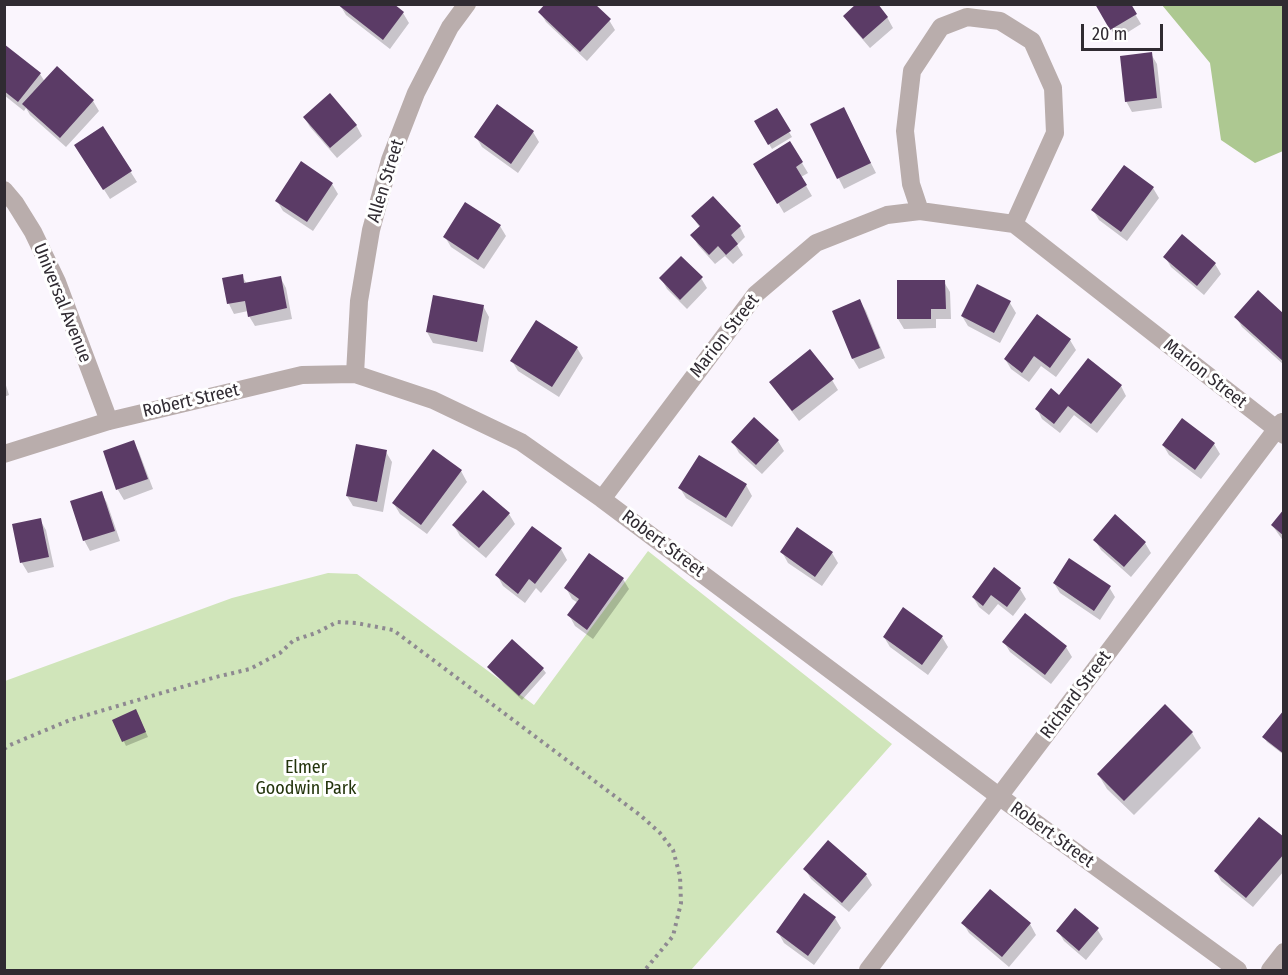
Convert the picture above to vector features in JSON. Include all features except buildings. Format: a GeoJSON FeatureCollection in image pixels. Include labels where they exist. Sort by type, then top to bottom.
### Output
{"type":"FeatureCollection","features":[{"type":"Feature","properties":{"kind":"street","name":"Allen Street"},"geometry":{"type":"LineString","coordinates":[[355,374],[359,301],[371,230],[390,160],[416,93],[450,27],[467,4]]}},
{"type":"Feature","properties":{"kind":"street"},"geometry":{"type":"LineString","coordinates":[[920,211],[911,184],[905,131],[912,71],[941,27],[967,17],[1000,21],[1032,41],[1053,88],[1055,133],[1014,225]]}},
{"type":"Feature","properties":{"kind":"street","name":"Universal Avenue"},"geometry":{"type":"LineString","coordinates":[[4,190],[33,232],[57,282],[109,421]]}},
{"type":"Feature","properties":{"kind":"street","name":"Marion Street"},"geometry":{"type":"LineString","coordinates":[[602,499],[756,294],[816,243],[887,215],[920,211],[1014,225],[1281,428]]}},
{"type":"Feature","properties":{"kind":"street","name":"Robert Street"},"geometry":{"type":"LineString","coordinates":[[4,454],[109,421],[303,375],[355,374],[433,400],[521,441],[1000,797],[1238,970]]}},
{"type":"Feature","properties":{"kind":"street","name":"Richard Street"},"geometry":{"type":"LineString","coordinates":[[868,970],[1281,428]]}},
{"type":"Feature","properties":{"kind":"street"},"geometry":{"type":"LineString","coordinates":[[1270,970],[1284,952]]}},
{"type":"Feature","properties":{"kind":"path"},"geometry":{"type":"LineString","coordinates":[[4,749],[70,720],[250,669],[280,652],[294,640],[316,633],[337,622],[393,630],[660,832],[673,850],[680,876],[681,903],[673,936],[645,970]]}},
{"type":"Feature","properties":{"kind":"green space"},"geometry":{"type":"Polygon","coordinates":[[[1162,5],[1283,5],[1283,151],[1255,163],[1221,140],[1210,63],[1162,5]]]}},
{"type":"Feature","properties":{"kind":"green space","name":"Elmer Goodwin Park"},"geometry":{"type":"Polygon","coordinates":[[[648,551],[892,744],[691,970],[5,970],[5,681],[232,598],[328,573],[357,574],[534,705],[648,551]]]}}]}
